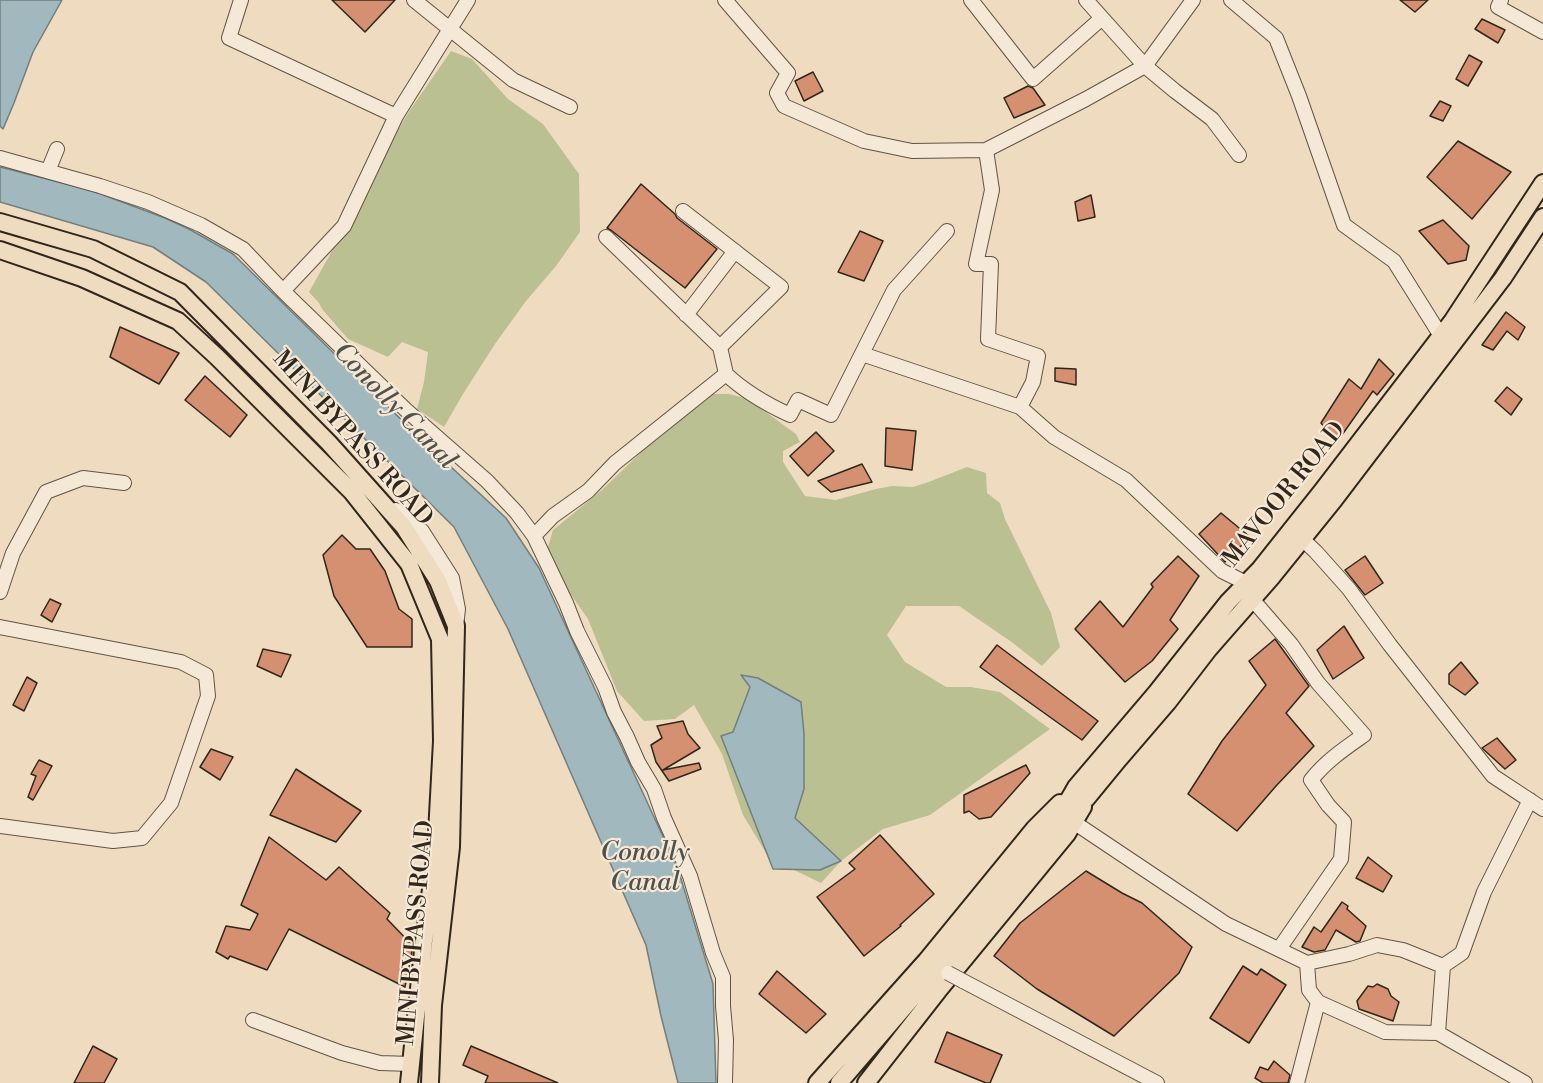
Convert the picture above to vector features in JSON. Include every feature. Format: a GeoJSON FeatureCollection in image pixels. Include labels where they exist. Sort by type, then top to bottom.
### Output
{"type":"FeatureCollection","features":[{"type":"Feature","properties":{"kind":"main road","name":"MAVOOR ROAD"},"geometry":{"type":"LineString","coordinates":[[1081,793],[1119,759],[1168,702],[1208,650],[1271,578],[1297,534],[1453,320],[1543,183]]}},
{"type":"Feature","properties":{"kind":"main road","name":"MAVOOR ROAD"},"geometry":{"type":"LineString","coordinates":[[839,1083],[974,926],[1081,793],[1228,602],[1334,500],[1503,278],[1543,218]]}},
{"type":"Feature","properties":{"kind":"main road","name":"MINI BYPASS ROAD"},"geometry":{"type":"LineString","coordinates":[[0,222],[93,249],[180,292],[329,443],[371,490],[404,527],[438,581],[456,626],[442,741],[436,852],[409,1083]]}},
{"type":"Feature","properties":{"kind":"main road","name":"MINI BYPASS ROAD"},"geometry":{"type":"LineString","coordinates":[[0,250],[82,278],[178,321],[352,492],[409,564],[440,639],[448,696],[451,847],[433,1005],[430,1083]]}},
{"type":"Feature","properties":{"kind":"main road"},"geometry":{"type":"LineString","coordinates":[[866,1083],[1067,834],[1074,823],[1081,793]]}},
{"type":"Feature","properties":{"kind":"main road"},"geometry":{"type":"LineString","coordinates":[[817,1083],[926,961],[1034,828],[1081,793]]}},
{"type":"Feature","properties":{"kind":"main road"},"geometry":{"type":"LineString","coordinates":[[424,1083],[430,1083]]}},
{"type":"Feature","properties":{"kind":"street"},"geometry":{"type":"LineString","coordinates":[[242,0],[229,38],[396,116]]}},
{"type":"Feature","properties":{"kind":"street"},"geometry":{"type":"LineString","coordinates":[[414,0],[513,80],[570,107]]}},
{"type":"Feature","properties":{"kind":"street"},"geometry":{"type":"LineString","coordinates":[[283,291],[344,226],[396,116],[468,0]]}},
{"type":"Feature","properties":{"kind":"street"},"geometry":{"type":"LineString","coordinates":[[725,0],[788,73],[777,93],[784,106],[864,141],[912,151],[986,150],[1086,99],[1145,66],[1193,0]]}},
{"type":"Feature","properties":{"kind":"street"},"geometry":{"type":"LineString","coordinates":[[971,0],[1033,79],[1102,18]]}},
{"type":"Feature","properties":{"kind":"street"},"geometry":{"type":"LineString","coordinates":[[1086,0],[1145,66],[1212,119],[1239,155]]}},
{"type":"Feature","properties":{"kind":"street"},"geometry":{"type":"LineString","coordinates":[[1231,0],[1276,38],[1344,225],[1394,261],[1441,336]]}},
{"type":"Feature","properties":{"kind":"street"},"geometry":{"type":"LineString","coordinates":[[1501,0],[1498,7],[1543,32]]}},
{"type":"Feature","properties":{"kind":"street"},"geometry":{"type":"LineString","coordinates":[[48,171],[57,149]]}},
{"type":"Feature","properties":{"kind":"street"},"geometry":{"type":"LineString","coordinates":[[986,150],[992,190],[976,264],[991,264],[988,339],[1038,356],[1033,382],[1020,407]]}},
{"type":"Feature","properties":{"kind":"street"},"geometry":{"type":"LineString","coordinates":[[0,158],[148,202],[201,225],[243,249],[406,410],[488,481],[517,513],[534,536],[566,603],[614,712],[654,789],[664,818],[690,876],[713,953],[723,977],[726,1040],[725,1083]]}},
{"type":"Feature","properties":{"kind":"street"},"geometry":{"type":"LineString","coordinates":[[1527,208],[1543,218]]}},
{"type":"Feature","properties":{"kind":"street"},"geometry":{"type":"LineString","coordinates":[[683,211],[781,287],[720,347]]}},
{"type":"Feature","properties":{"kind":"street"},"geometry":{"type":"LineString","coordinates":[[606,237],[720,347],[726,374],[741,388],[790,415],[798,400],[831,415],[894,290],[947,231]]}},
{"type":"Feature","properties":{"kind":"street"},"geometry":{"type":"LineString","coordinates":[[686,315],[735,251]]}},
{"type":"Feature","properties":{"kind":"street"},"geometry":{"type":"LineString","coordinates":[[862,354],[1020,407],[1054,437],[1126,480],[1222,571],[1246,583]]}},
{"type":"Feature","properties":{"kind":"street"},"geometry":{"type":"LineString","coordinates":[[534,536],[553,516],[588,491],[615,463],[726,374]]}},
{"type":"Feature","properties":{"kind":"street"},"geometry":{"type":"LineString","coordinates":[[0,592],[6,553],[46,492],[83,478],[124,483]]}},
{"type":"Feature","properties":{"kind":"street"},"geometry":{"type":"LineString","coordinates":[[1297,534],[1349,589],[1493,777],[1543,809]]}},
{"type":"Feature","properties":{"kind":"street"},"geometry":{"type":"LineString","coordinates":[[1252,599],[1291,644],[1318,682],[1364,735],[1337,753],[1320,768],[1311,780],[1328,805],[1344,822],[1341,860],[1279,949]]}},
{"type":"Feature","properties":{"kind":"street"},"geometry":{"type":"LineString","coordinates":[[0,627],[181,662],[206,675],[208,696],[171,803],[142,838],[113,841],[0,826]]}},
{"type":"Feature","properties":{"kind":"street"},"geometry":{"type":"LineString","coordinates":[[1443,966],[1462,953],[1484,892],[1530,800]]}},
{"type":"Feature","properties":{"kind":"street"},"geometry":{"type":"LineString","coordinates":[[1074,823],[1226,924],[1307,963],[1377,945],[1403,950],[1443,966]]}},
{"type":"Feature","properties":{"kind":"street"},"geometry":{"type":"LineString","coordinates":[[1307,963],[1309,990],[1318,1002],[1385,1032],[1438,1033],[1525,1083]]}},
{"type":"Feature","properties":{"kind":"street"},"geometry":{"type":"LineString","coordinates":[[1438,1033],[1443,966]]}},
{"type":"Feature","properties":{"kind":"street"},"geometry":{"type":"LineString","coordinates":[[946,972],[1157,1083]]}},
{"type":"Feature","properties":{"kind":"street"},"geometry":{"type":"LineString","coordinates":[[1297,1083],[1318,1002]]}},
{"type":"Feature","properties":{"kind":"street"},"geometry":{"type":"LineString","coordinates":[[253,1020],[342,1053],[380,1063],[411,1064]]}},
{"type":"Feature","properties":{"kind":"green space"},"geometry":{"type":"Polygon","coordinates":[[[451,51],[472,59],[508,99],[543,124],[579,174],[580,232],[495,344],[444,427],[417,409],[428,352],[402,342],[388,357],[348,339],[309,292],[382,156],[410,110],[451,51]]]}},
{"type":"Feature","properties":{"kind":"green space"},"geometry":{"type":"Polygon","coordinates":[[[713,394],[729,394],[748,399],[796,434],[800,442],[783,451],[783,462],[805,496],[836,500],[892,486],[913,487],[967,467],[986,473],[987,493],[1000,503],[1005,519],[1051,613],[1060,647],[1042,666],[959,606],[906,606],[887,635],[905,662],[946,687],[971,687],[1000,692],[1050,729],[930,815],[883,829],[841,861],[821,883],[769,858],[743,815],[722,754],[694,705],[675,719],[644,721],[617,691],[588,619],[567,589],[547,550],[553,530],[602,490],[661,433],[713,394]]]}},
{"type":"Feature","properties":{"kind":"water"},"geometry":{"type":"Polygon","coordinates":[[[0,0],[62,0],[33,52],[3,129],[0,126],[0,0]]]}},
{"type":"Feature","properties":{"kind":"water","name":"Conolly Canal"},"geometry":{"type":"Polygon","coordinates":[[[0,167],[90,190],[165,218],[233,254],[422,440],[506,518],[539,568],[678,869],[713,984],[716,1083],[678,1083],[646,945],[508,629],[454,527],[206,282],[153,247],[0,202],[0,167]]]}},
{"type":"Feature","properties":{"kind":"water"},"geometry":{"type":"Polygon","coordinates":[[[741,675],[758,678],[801,702],[804,734],[804,789],[795,818],[841,861],[820,870],[773,869],[721,736],[733,732],[750,687],[741,675]]]}},
{"type":"Feature","properties":{"kind":"building"},"geometry":{"type":"Polygon","coordinates":[[[332,0],[395,0],[365,32],[332,0]]]}},
{"type":"Feature","properties":{"kind":"building"},"geometry":{"type":"Polygon","coordinates":[[[1400,0],[1428,0],[1415,12],[1400,0]]]}},
{"type":"Feature","properties":{"kind":"building"},"geometry":{"type":"Polygon","coordinates":[[[1482,19],[1505,30],[1498,43],[1475,29],[1482,19]]]}},
{"type":"Feature","properties":{"kind":"building"},"geometry":{"type":"Polygon","coordinates":[[[1469,55],[1482,62],[1468,86],[1456,79],[1469,55]]]}},
{"type":"Feature","properties":{"kind":"building"},"geometry":{"type":"Polygon","coordinates":[[[813,72],[823,91],[804,101],[795,81],[813,72]]]}},
{"type":"Feature","properties":{"kind":"building"},"geometry":{"type":"Polygon","coordinates":[[[1028,86],[1033,88],[1045,105],[1014,118],[1004,98],[1028,86]]]}},
{"type":"Feature","properties":{"kind":"building"},"geometry":{"type":"Polygon","coordinates":[[[1440,101],[1451,106],[1443,121],[1430,116],[1440,101]]]}},
{"type":"Feature","properties":{"kind":"building"},"geometry":{"type":"Polygon","coordinates":[[[1458,141],[1511,172],[1472,219],[1427,177],[1458,141]]]}},
{"type":"Feature","properties":{"kind":"building"},"geometry":{"type":"Polygon","coordinates":[[[641,184],[677,218],[717,249],[685,288],[607,228],[641,184]]]}},
{"type":"Feature","properties":{"kind":"building"},"geometry":{"type":"Polygon","coordinates":[[[1091,195],[1095,217],[1078,221],[1075,202],[1091,195]]]}},
{"type":"Feature","properties":{"kind":"building"},"geometry":{"type":"Polygon","coordinates":[[[1443,220],[1469,246],[1466,260],[1448,264],[1419,231],[1443,220]]]}},
{"type":"Feature","properties":{"kind":"building"},"geometry":{"type":"Polygon","coordinates":[[[860,231],[883,241],[864,281],[838,272],[860,231]]]}},
{"type":"Feature","properties":{"kind":"building"},"geometry":{"type":"Polygon","coordinates":[[[1506,312],[1525,327],[1518,340],[1507,331],[1493,350],[1482,345],[1506,312]]]}},
{"type":"Feature","properties":{"kind":"building"},"geometry":{"type":"Polygon","coordinates":[[[120,327],[179,353],[159,384],[110,357],[120,327]]]}},
{"type":"Feature","properties":{"kind":"building"},"geometry":{"type":"Polygon","coordinates":[[[1379,359],[1394,374],[1377,395],[1373,391],[1337,442],[1321,423],[1349,379],[1361,389],[1379,359]]]}},
{"type":"Feature","properties":{"kind":"building"},"geometry":{"type":"Polygon","coordinates":[[[1055,368],[1076,369],[1076,385],[1055,381],[1055,368]]]}},
{"type":"Feature","properties":{"kind":"building"},"geometry":{"type":"Polygon","coordinates":[[[205,376],[247,415],[230,437],[185,400],[205,376]]]}},
{"type":"Feature","properties":{"kind":"building"},"geometry":{"type":"Polygon","coordinates":[[[1507,387],[1522,399],[1511,415],[1495,401],[1507,387]]]}},
{"type":"Feature","properties":{"kind":"building"},"geometry":{"type":"Polygon","coordinates":[[[886,428],[916,431],[912,470],[885,466],[886,428]]]}},
{"type":"Feature","properties":{"kind":"building"},"geometry":{"type":"Polygon","coordinates":[[[816,432],[834,451],[808,476],[790,456],[816,432]]]}},
{"type":"Feature","properties":{"kind":"building"},"geometry":{"type":"Polygon","coordinates":[[[862,464],[872,482],[831,492],[818,481],[862,464]]]}},
{"type":"Feature","properties":{"kind":"building"},"geometry":{"type":"Polygon","coordinates":[[[1221,513],[1250,537],[1225,562],[1199,534],[1221,513]]]}},
{"type":"Feature","properties":{"kind":"building"},"geometry":{"type":"Polygon","coordinates":[[[342,535],[356,549],[370,549],[385,571],[399,609],[412,619],[412,647],[367,647],[334,596],[323,555],[342,535]]]}},
{"type":"Feature","properties":{"kind":"building"},"geometry":{"type":"Polygon","coordinates":[[[1178,556],[1199,576],[1170,620],[1178,629],[1152,661],[1125,682],[1075,629],[1100,601],[1123,627],[1153,587],[1151,584],[1178,556]]]}},
{"type":"Feature","properties":{"kind":"building"},"geometry":{"type":"Polygon","coordinates":[[[1365,556],[1383,583],[1365,595],[1345,570],[1365,556]]]}},
{"type":"Feature","properties":{"kind":"building"},"geometry":{"type":"Polygon","coordinates":[[[50,599],[61,604],[52,622],[41,615],[50,599]]]}},
{"type":"Feature","properties":{"kind":"building"},"geometry":{"type":"Polygon","coordinates":[[[1344,626],[1364,658],[1333,679],[1317,650],[1344,626]]]}},
{"type":"Feature","properties":{"kind":"building"},"geometry":{"type":"Polygon","coordinates":[[[1275,639],[1309,686],[1286,713],[1314,746],[1237,831],[1188,794],[1222,741],[1266,685],[1249,661],[1275,639]]]}},
{"type":"Feature","properties":{"kind":"building"},"geometry":{"type":"Polygon","coordinates":[[[997,645],[1098,721],[1082,740],[980,667],[997,645]]]}},
{"type":"Feature","properties":{"kind":"building"},"geometry":{"type":"Polygon","coordinates":[[[263,649],[291,655],[281,677],[257,666],[263,649]]]}},
{"type":"Feature","properties":{"kind":"building"},"geometry":{"type":"Polygon","coordinates":[[[1461,662],[1478,683],[1465,695],[1449,684],[1449,674],[1461,662]]]}},
{"type":"Feature","properties":{"kind":"building"},"geometry":{"type":"Polygon","coordinates":[[[27,677],[37,683],[24,711],[13,705],[27,677]]]}},
{"type":"Feature","properties":{"kind":"building"},"geometry":{"type":"Polygon","coordinates":[[[683,721],[688,734],[700,748],[663,770],[699,763],[701,769],[669,781],[656,762],[651,745],[662,738],[657,726],[683,721]]]}},
{"type":"Feature","properties":{"kind":"building"},"geometry":{"type":"Polygon","coordinates":[[[1497,738],[1516,760],[1505,769],[1482,748],[1497,738]]]}},
{"type":"Feature","properties":{"kind":"building"},"geometry":{"type":"Polygon","coordinates":[[[211,749],[233,757],[220,780],[200,767],[211,749]]]}},
{"type":"Feature","properties":{"kind":"building"},"geometry":{"type":"Polygon","coordinates":[[[39,760],[52,766],[33,800],[28,797],[36,776],[31,774],[39,760]]]}},
{"type":"Feature","properties":{"kind":"building"},"geometry":{"type":"Polygon","coordinates":[[[1026,765],[1030,773],[991,817],[979,819],[969,811],[964,813],[964,795],[1026,765]]]}},
{"type":"Feature","properties":{"kind":"building"},"geometry":{"type":"Polygon","coordinates":[[[296,769],[361,811],[336,842],[270,815],[296,769]]]}},
{"type":"Feature","properties":{"kind":"building"},"geometry":{"type":"Polygon","coordinates":[[[880,835],[934,894],[901,926],[864,956],[817,897],[855,869],[849,863],[880,835]]]}},
{"type":"Feature","properties":{"kind":"building"},"geometry":{"type":"Polygon","coordinates":[[[269,837],[326,880],[339,867],[390,913],[387,919],[413,946],[405,987],[289,929],[267,970],[230,956],[228,959],[216,952],[226,926],[250,930],[258,914],[241,905],[269,837]]]}},
{"type":"Feature","properties":{"kind":"building"},"geometry":{"type":"Polygon","coordinates":[[[1368,857],[1392,876],[1383,892],[1356,878],[1368,857]]]}},
{"type":"Feature","properties":{"kind":"building"},"geometry":{"type":"Polygon","coordinates":[[[1086,871],[1142,903],[1192,947],[1179,973],[1114,1036],[1037,989],[994,956],[1020,923],[1086,871]]]}},
{"type":"Feature","properties":{"kind":"building"},"geometry":{"type":"Polygon","coordinates":[[[1342,902],[1366,926],[1360,941],[1356,942],[1336,930],[1325,950],[1314,952],[1302,947],[1314,927],[1321,932],[1342,902]]]}},
{"type":"Feature","properties":{"kind":"building"},"geometry":{"type":"Polygon","coordinates":[[[1243,966],[1257,975],[1261,969],[1286,985],[1249,1043],[1210,1018],[1243,966]]]}},
{"type":"Feature","properties":{"kind":"building"},"geometry":{"type":"Polygon","coordinates":[[[777,971],[826,1014],[806,1033],[759,994],[777,971]]]}},
{"type":"Feature","properties":{"kind":"building"},"geometry":{"type":"Polygon","coordinates":[[[1377,984],[1388,989],[1391,996],[1399,1002],[1393,1021],[1359,1009],[1357,1001],[1368,986],[1373,987],[1377,984]]]}},
{"type":"Feature","properties":{"kind":"building"},"geometry":{"type":"Polygon","coordinates":[[[947,1032],[1002,1055],[990,1083],[935,1062],[947,1032]]]}},
{"type":"Feature","properties":{"kind":"building"},"geometry":{"type":"Polygon","coordinates":[[[93,1046],[117,1059],[104,1083],[74,1083],[93,1046]]]}},
{"type":"Feature","properties":{"kind":"building"},"geometry":{"type":"Polygon","coordinates":[[[471,1046],[558,1083],[485,1083],[488,1076],[463,1065],[471,1046]]]}},
{"type":"Feature","properties":{"kind":"building"},"geometry":{"type":"Polygon","coordinates":[[[1274,1061],[1290,1075],[1288,1083],[1263,1083],[1255,1078],[1260,1067],[1268,1070],[1274,1061]]]}}]}
